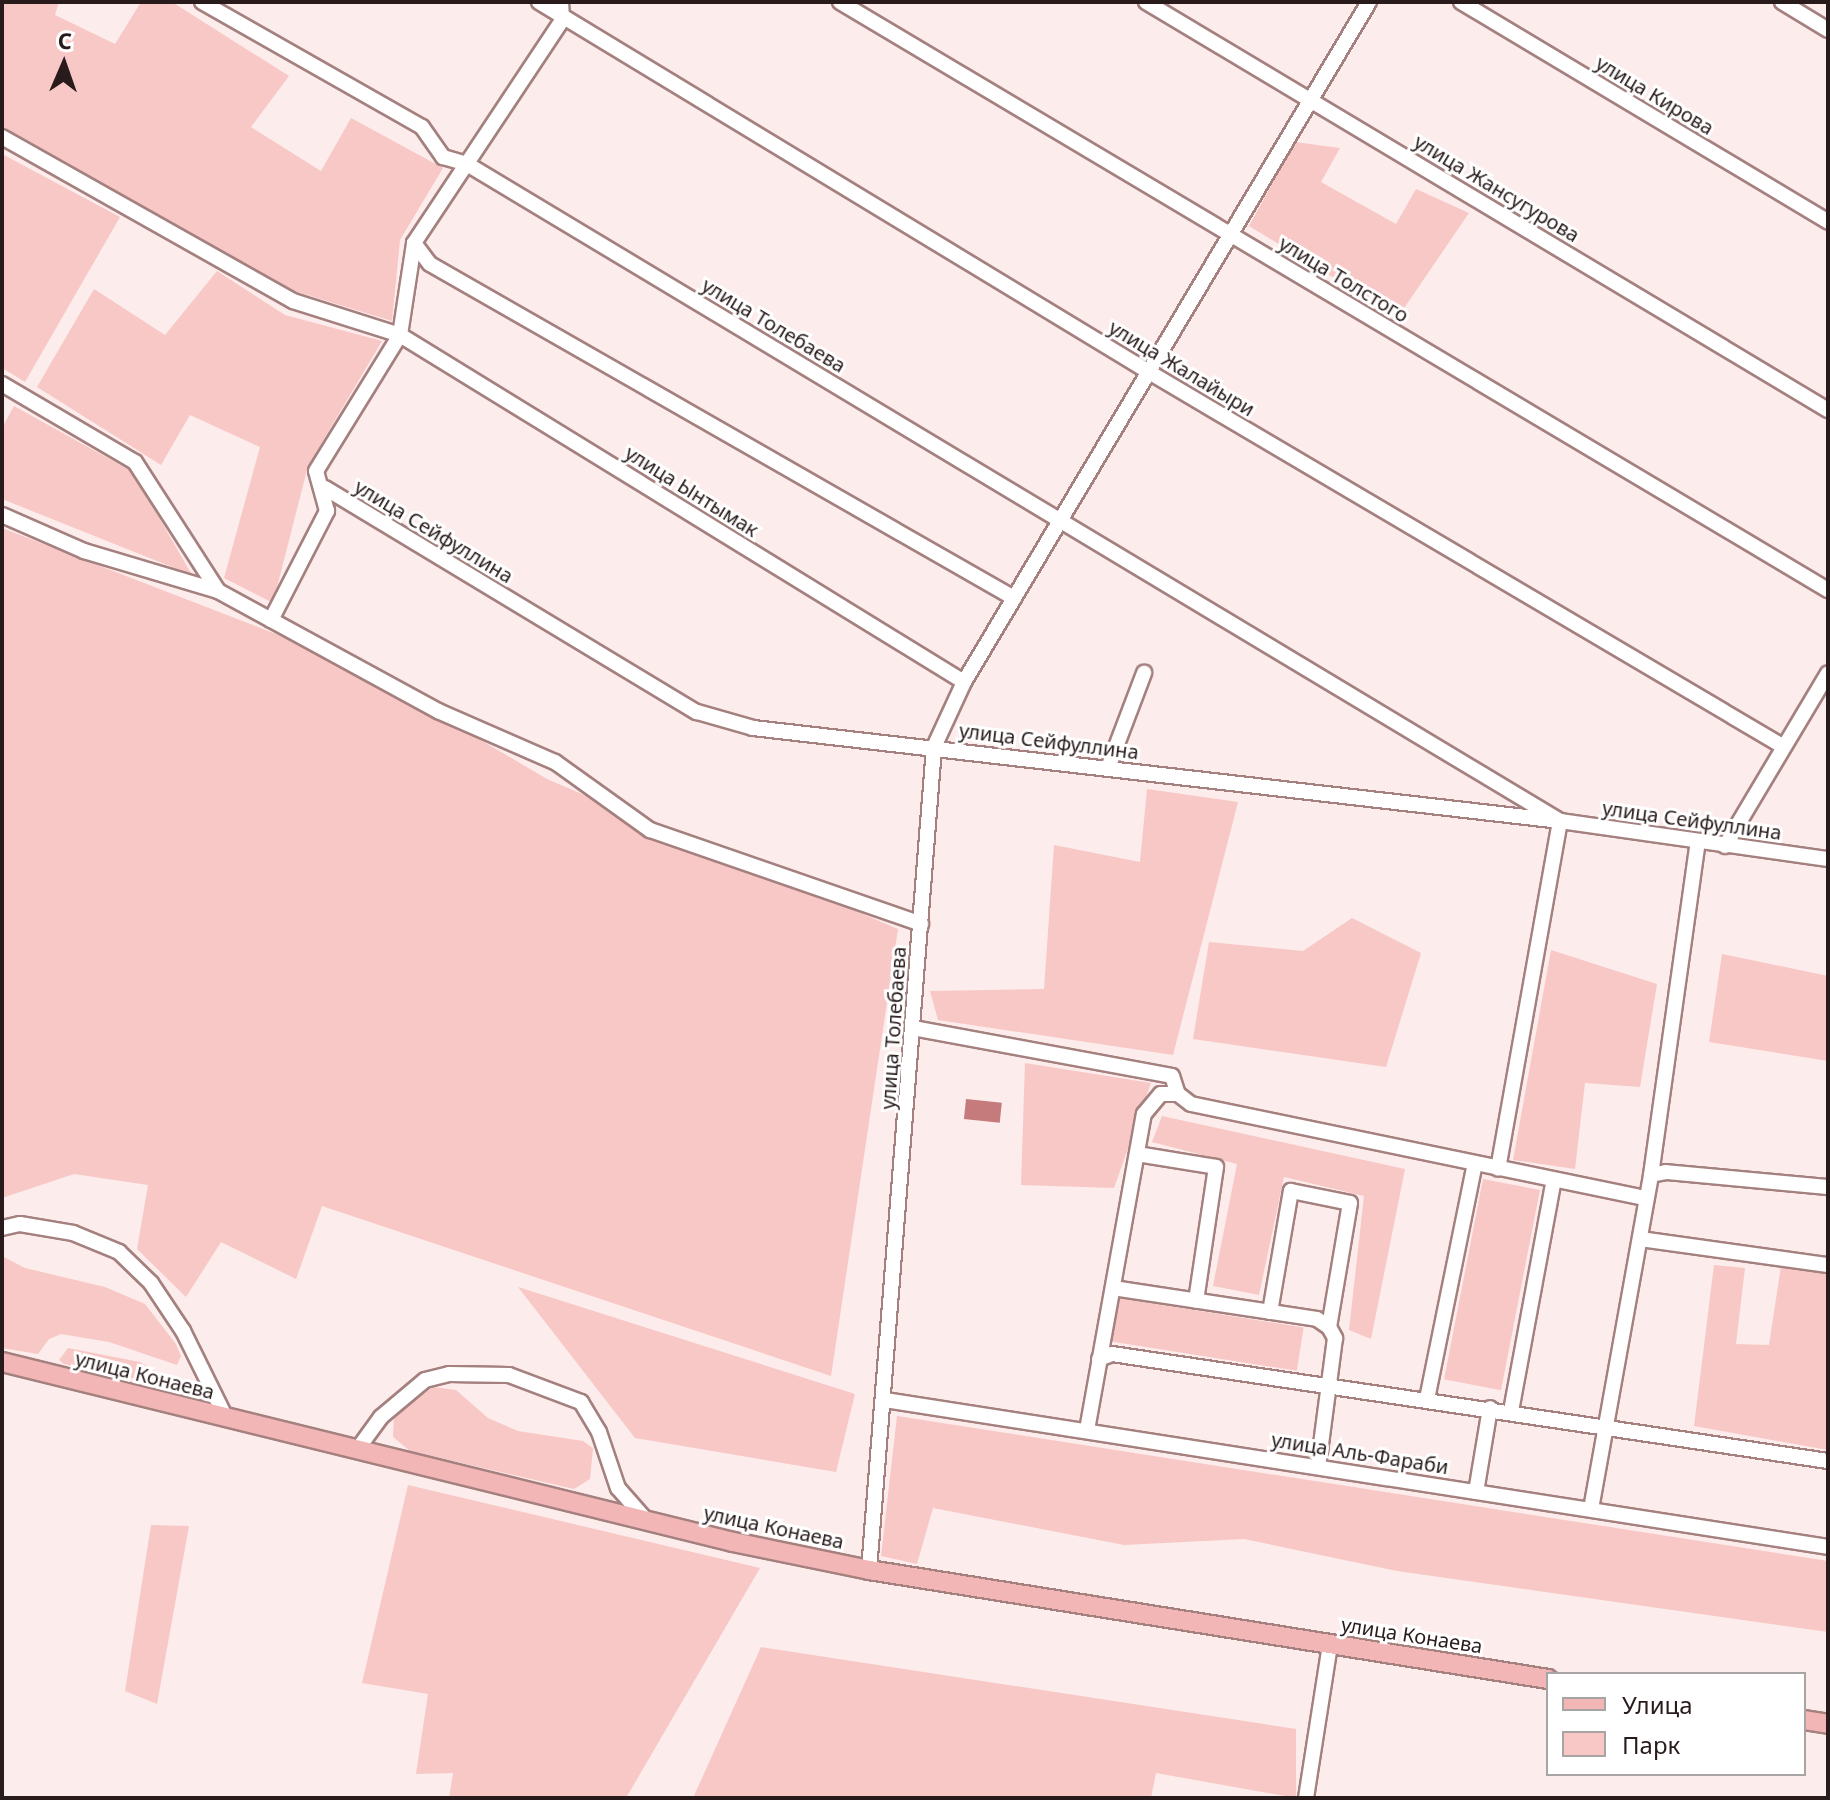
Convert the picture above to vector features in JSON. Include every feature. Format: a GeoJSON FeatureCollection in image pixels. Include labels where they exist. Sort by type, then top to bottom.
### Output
{"type":"FeatureCollection","features":[{"type":"Feature","properties":{"kind":"main road","name":"улица Конаева"},"geometry":{"type":"LineString","coordinates":[[2,1362],[647,1521],[869,1570],[1546,1679]]}},
{"type":"Feature","properties":{"kind":"main road"},"geometry":{"type":"LineString","coordinates":[[1806,1720],[1828,1724]]}},
{"type":"Feature","properties":{"kind":"street","name":"улица Толебаева"},"geometry":{"type":"LineString","coordinates":[[202,2],[422,127],[443,157],[467,164],[1560,821]]}},
{"type":"Feature","properties":{"kind":"street","name":"улица Жалайыри"},"geometry":{"type":"LineString","coordinates":[[539,2],[562,20],[1149,372],[1784,747]]}},
{"type":"Feature","properties":{"kind":"street"},"geometry":{"type":"LineString","coordinates":[[271,620],[327,511],[325,488],[316,471],[400,335],[414,243],[562,20],[561,2]]}},
{"type":"Feature","properties":{"kind":"street","name":"улица Толстого"},"geometry":{"type":"LineString","coordinates":[[840,2],[1828,590]]}},
{"type":"Feature","properties":{"kind":"street","name":"улица Жансугурова"},"geometry":{"type":"LineString","coordinates":[[1146,2],[1828,410]]}},
{"type":"Feature","properties":{"kind":"street","name":"улица Толебаева"},"geometry":{"type":"LineString","coordinates":[[869,1570],[885,1400],[934,747],[964,682],[1369,2]]}},
{"type":"Feature","properties":{"kind":"street","name":"улица Кирова"},"geometry":{"type":"LineString","coordinates":[[1461,2],[1828,222]]}},
{"type":"Feature","properties":{"kind":"street"},"geometry":{"type":"LineString","coordinates":[[1782,2],[1828,30]]}},
{"type":"Feature","properties":{"kind":"street","name":"улица Ынтымак"},"geometry":{"type":"LineString","coordinates":[[2,137],[293,301],[400,335],[964,682]]}},
{"type":"Feature","properties":{"kind":"street"},"geometry":{"type":"LineString","coordinates":[[414,243],[430,264],[1014,598]]}},
{"type":"Feature","properties":{"kind":"street"},"geometry":{"type":"LineString","coordinates":[[2,384],[135,462],[218,591]]}},
{"type":"Feature","properties":{"kind":"street","name":"улица Сейфуллина"},"geometry":{"type":"LineString","coordinates":[[325,488],[697,712],[753,728],[1560,821],[1828,859]]}},
{"type":"Feature","properties":{"kind":"street"},"geometry":{"type":"LineString","coordinates":[[2,515],[84,551],[218,591],[438,711],[555,762],[650,830],[921,924]]}},
{"type":"Feature","properties":{"kind":"street"},"geometry":{"type":"LineString","coordinates":[[1108,768],[1144,673]]}},
{"type":"Feature","properties":{"kind":"street"},"geometry":{"type":"LineString","coordinates":[[1725,846],[1828,673]]}},
{"type":"Feature","properties":{"kind":"street"},"geometry":{"type":"LineString","coordinates":[[1498,1169],[1560,821]]}},
{"type":"Feature","properties":{"kind":"street"},"geometry":{"type":"LineString","coordinates":[[1591,1509],[1651,1175],[1698,842]]}},
{"type":"Feature","properties":{"kind":"street"},"geometry":{"type":"LineString","coordinates":[[913,1028],[1172,1076],[1178,1094],[1191,1104],[1646,1198]]}},
{"type":"Feature","properties":{"kind":"street"},"geometry":{"type":"LineString","coordinates":[[1087,1430],[1137,1154],[1151,1101],[1178,1094]]}},
{"type":"Feature","properties":{"kind":"street"},"geometry":{"type":"LineString","coordinates":[[1137,1154],[1216,1167],[1196,1301]]}},
{"type":"Feature","properties":{"kind":"street"},"geometry":{"type":"LineString","coordinates":[[1427,1399],[1475,1164]]}},
{"type":"Feature","properties":{"kind":"street"},"geometry":{"type":"LineString","coordinates":[[1651,1175],[1666,1172],[1828,1187]]}},
{"type":"Feature","properties":{"kind":"street"},"geometry":{"type":"LineString","coordinates":[[1511,1411],[1554,1180]]}},
{"type":"Feature","properties":{"kind":"street"},"geometry":{"type":"LineString","coordinates":[[1270,1312],[1291,1191],[1350,1203],[1329,1327]]}},
{"type":"Feature","properties":{"kind":"street"},"geometry":{"type":"LineString","coordinates":[[2,1228],[20,1224],[73,1233],[119,1252],[151,1283],[183,1331],[226,1418]]}},
{"type":"Feature","properties":{"kind":"street"},"geometry":{"type":"LineString","coordinates":[[1640,1239],[1828,1265]]}},
{"type":"Feature","properties":{"kind":"street"},"geometry":{"type":"LineString","coordinates":[[1113,1288],[1317,1319],[1329,1327],[1335,1338],[1318,1467]]}},
{"type":"Feature","properties":{"kind":"street"},"geometry":{"type":"LineString","coordinates":[[1099,1359],[1112,1354],[1606,1425],[1828,1461]]}},
{"type":"Feature","properties":{"kind":"street"},"geometry":{"type":"LineString","coordinates":[[357,1450],[381,1417],[425,1380],[477,1372],[509,1375],[581,1402],[599,1432],[618,1488],[647,1521]]}},
{"type":"Feature","properties":{"kind":"street","name":"улица Аль-Фараби"},"geometry":{"type":"LineString","coordinates":[[885,1400],[1828,1547]]}},
{"type":"Feature","properties":{"kind":"street"},"geometry":{"type":"LineString","coordinates":[[1476,1492],[1490,1408]]}},
{"type":"Feature","properties":{"kind":"street"},"geometry":{"type":"LineString","coordinates":[[1306,1798],[1330,1644]]}},
{"type":"Feature","properties":{"kind":"green space"},"geometry":{"type":"Polygon","coordinates":[[[2,2],[59,2],[55,15],[115,44],[141,2],[172,2],[289,76],[251,127],[321,171],[351,118],[443,168],[400,240],[392,321],[294,291],[2,126],[2,2]]]}},
{"type":"Feature","properties":{"kind":"green space"},"geometry":{"type":"Polygon","coordinates":[[[1295,142],[1340,148],[1321,182],[1396,224],[1416,189],[1469,213],[1398,317],[1249,226],[1295,142]]]}},
{"type":"Feature","properties":{"kind":"green space"},"geometry":{"type":"Polygon","coordinates":[[[2,154],[120,217],[25,382],[2,368],[2,154]]]}},
{"type":"Feature","properties":{"kind":"green space"},"geometry":{"type":"Polygon","coordinates":[[[217,271],[285,315],[382,341],[308,466],[273,603],[224,578],[260,447],[190,415],[161,465],[37,387],[94,289],[165,335],[217,271]]]}},
{"type":"Feature","properties":{"kind":"green space"},"geometry":{"type":"Polygon","coordinates":[[[14,406],[133,472],[192,575],[2,499],[2,428],[14,406]]]}},
{"type":"Feature","properties":{"kind":"green space"},"geometry":{"type":"Polygon","coordinates":[[[2,528],[348,662],[547,779],[898,929],[831,1376],[322,1206],[296,1279],[221,1242],[186,1297],[137,1249],[148,1185],[74,1174],[2,1198],[2,528]]]}},
{"type":"Feature","properties":{"kind":"green space"},"geometry":{"type":"Polygon","coordinates":[[[1147,789],[1238,802],[1173,1055],[938,1020],[930,991],[1044,989],[1054,845],[1140,862],[1147,789]]]}},
{"type":"Feature","properties":{"kind":"green space"},"geometry":{"type":"Polygon","coordinates":[[[1352,918],[1421,953],[1386,1067],[1193,1039],[1209,942],[1303,951],[1352,918]]]}},
{"type":"Feature","properties":{"kind":"green space"},"geometry":{"type":"Polygon","coordinates":[[[1551,950],[1657,984],[1640,1087],[1585,1083],[1575,1169],[1513,1160],[1551,950]]]}},
{"type":"Feature","properties":{"kind":"green space"},"geometry":{"type":"Polygon","coordinates":[[[1722,954],[1828,976],[1828,1061],[1709,1042],[1722,954]]]}},
{"type":"Feature","properties":{"kind":"green space"},"geometry":{"type":"Polygon","coordinates":[[[1025,1063],[1151,1083],[1114,1188],[1021,1185],[1025,1063]]]}},
{"type":"Feature","properties":{"kind":"green space"},"geometry":{"type":"Polygon","coordinates":[[[1162,1116],[1405,1169],[1371,1339],[1349,1330],[1364,1196],[1284,1177],[1259,1295],[1213,1286],[1237,1164],[1152,1142],[1162,1116]]]}},
{"type":"Feature","properties":{"kind":"green space"},"geometry":{"type":"Polygon","coordinates":[[[1483,1179],[1540,1190],[1501,1390],[1444,1379],[1483,1179]]]}},
{"type":"Feature","properties":{"kind":"green space"},"geometry":{"type":"Polygon","coordinates":[[[2,1256],[25,1268],[105,1287],[145,1304],[176,1344],[181,1356],[177,1365],[109,1342],[61,1334],[49,1339],[38,1354],[2,1348],[2,1256]]]}},
{"type":"Feature","properties":{"kind":"green space"},"geometry":{"type":"Polygon","coordinates":[[[1714,1265],[1745,1268],[1736,1344],[1769,1345],[1781,1266],[1828,1274],[1828,1450],[1694,1426],[1714,1265]]]}},
{"type":"Feature","properties":{"kind":"green space"},"geometry":{"type":"Polygon","coordinates":[[[518,1287],[855,1394],[836,1472],[635,1438],[518,1287]]]}},
{"type":"Feature","properties":{"kind":"green space"},"geometry":{"type":"Polygon","coordinates":[[[1118,1298],[1304,1327],[1297,1371],[1111,1341],[1118,1298]]]}},
{"type":"Feature","properties":{"kind":"green space"},"geometry":{"type":"Polygon","coordinates":[[[68,1348],[140,1362],[156,1371],[160,1384],[64,1364],[59,1360],[68,1348]]]}},
{"type":"Feature","properties":{"kind":"green space"},"geometry":{"type":"Polygon","coordinates":[[[433,1387],[456,1390],[488,1418],[518,1431],[583,1441],[593,1448],[590,1479],[574,1489],[410,1451],[393,1437],[394,1415],[433,1387]]]}},
{"type":"Feature","properties":{"kind":"green space"},"geometry":{"type":"Polygon","coordinates":[[[897,1416],[1828,1561],[1828,1632],[1397,1571],[1244,1539],[1124,1545],[933,1508],[917,1564],[881,1556],[897,1416]]]}},
{"type":"Feature","properties":{"kind":"green space"},"geometry":{"type":"Polygon","coordinates":[[[408,1485],[760,1568],[626,1798],[449,1798],[453,1773],[416,1774],[428,1694],[362,1683],[408,1485]]]}},
{"type":"Feature","properties":{"kind":"green space"},"geometry":{"type":"Polygon","coordinates":[[[151,1525],[189,1526],[157,1704],[125,1691],[151,1525]]]}},
{"type":"Feature","properties":{"kind":"green space"},"geometry":{"type":"Polygon","coordinates":[[[761,1647],[1296,1729],[1296,1798],[1156,1773],[1151,1798],[693,1798],[761,1647]]]}},
{"type":"Feature","properties":{"kind":"shaded area"},"geometry":{"type":"Polygon","coordinates":[[[966,1099],[1002,1103],[1000,1123],[964,1119],[966,1099]]]}}]}
